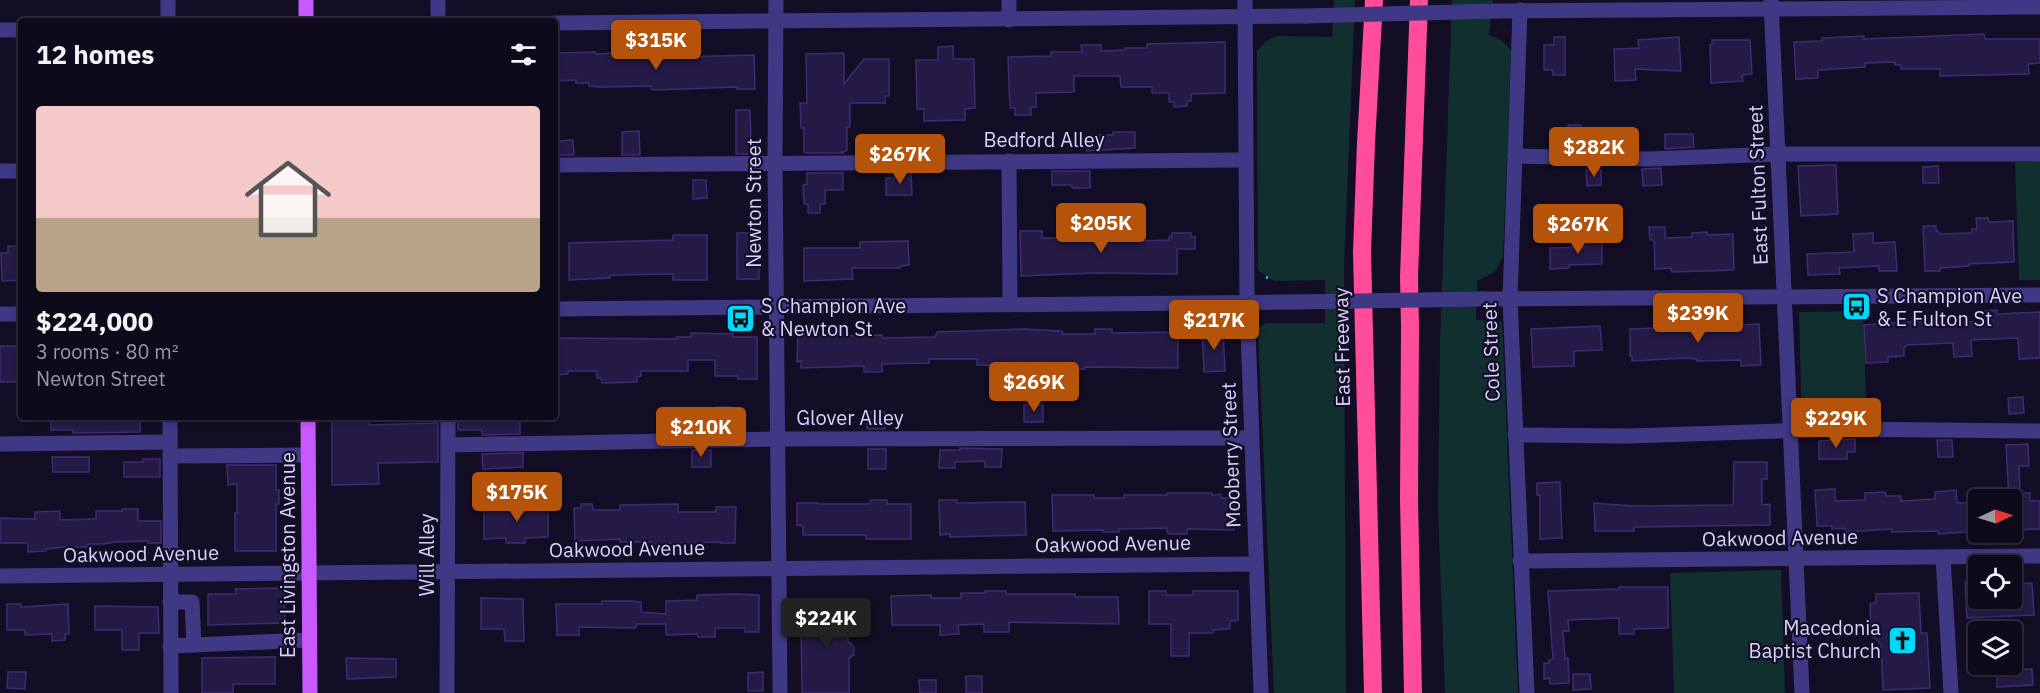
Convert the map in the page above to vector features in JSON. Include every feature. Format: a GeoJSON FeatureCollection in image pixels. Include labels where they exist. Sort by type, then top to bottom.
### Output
{"type":"FeatureCollection","features":[{"type":"Feature","properties":{"kind":"highway","name":"East Freeway"},"geometry":{"type":"LineString","coordinates":[[1373,693],[1362,252],[1374,0]]}},
{"type":"Feature","properties":{"kind":"highway"},"geometry":{"type":"LineString","coordinates":[[1413,693],[1409,499],[1409,277],[1419,0]]}},
{"type":"Feature","properties":{"kind":"main road"},"geometry":{"type":"LineString","coordinates":[[306,0],[306,18]]}},
{"type":"Feature","properties":{"kind":"main road","name":"East Livingston Avenue"},"geometry":{"type":"LineString","coordinates":[[308,420],[310,693]]}},
{"type":"Feature","properties":{"kind":"street"},"geometry":{"type":"LineString","coordinates":[[168,0],[168,18]]}},
{"type":"Feature","properties":{"kind":"street"},"geometry":{"type":"LineString","coordinates":[[438,0],[438,18]]}},
{"type":"Feature","properties":{"kind":"street","name":"Newton Street"},"geometry":{"type":"LineString","coordinates":[[776,0],[775,162],[780,693]]}},
{"type":"Feature","properties":{"kind":"street"},"geometry":{"type":"LineString","coordinates":[[1009,0],[1009,20]]}},
{"type":"Feature","properties":{"kind":"street","name":"Mooberry Street"},"geometry":{"type":"LineString","coordinates":[[1245,0],[1247,303],[1261,693]]}},
{"type":"Feature","properties":{"kind":"street"},"geometry":{"type":"LineString","coordinates":[[558,23],[1305,16],[1520,10],[1550,5],[1771,4],[2040,7]]}},
{"type":"Feature","properties":{"kind":"street","name":"East Fulton Street"},"geometry":{"type":"LineString","coordinates":[[1771,4],[1802,693]]}},
{"type":"Feature","properties":{"kind":"street","name":"Cole Street"},"geometry":{"type":"LineString","coordinates":[[1520,10],[1510,299],[1527,693]]}},
{"type":"Feature","properties":{"kind":"street"},"geometry":{"type":"LineString","coordinates":[[0,30],[18,30]]}},
{"type":"Feature","properties":{"kind":"street"},"geometry":{"type":"LineString","coordinates":[[1515,156],[1650,159],[1779,154],[2040,154]]}},
{"type":"Feature","properties":{"kind":"street","name":"Bedford Alley"},"geometry":{"type":"LineString","coordinates":[[558,165],[1245,160]]}},
{"type":"Feature","properties":{"kind":"street"},"geometry":{"type":"LineString","coordinates":[[1009,161],[1010,305]]}},
{"type":"Feature","properties":{"kind":"street"},"geometry":{"type":"LineString","coordinates":[[0,171],[18,171]]}},
{"type":"Feature","properties":{"kind":"street"},"geometry":{"type":"LineString","coordinates":[[558,309],[2040,295]]}},
{"type":"Feature","properties":{"kind":"street"},"geometry":{"type":"LineString","coordinates":[[0,314],[18,314]]}},
{"type":"Feature","properties":{"kind":"street"},"geometry":{"type":"LineString","coordinates":[[170,420],[171,693]]}},
{"type":"Feature","properties":{"kind":"street","name":"Will Alley"},"geometry":{"type":"LineString","coordinates":[[447,693],[448,420]]}},
{"type":"Feature","properties":{"kind":"street"},"geometry":{"type":"LineString","coordinates":[[1515,435],[1640,436],[1837,429],[2040,431]]}},
{"type":"Feature","properties":{"kind":"street","name":"Glover Alley"},"geometry":{"type":"LineString","coordinates":[[448,445],[777,440],[1251,438]]}},
{"type":"Feature","properties":{"kind":"street"},"geometry":{"type":"LineString","coordinates":[[0,444],[308,456]]}},
{"type":"Feature","properties":{"kind":"street","name":"Oakwood Avenue"},"geometry":{"type":"LineString","coordinates":[[1520,561],[2040,556]]}},
{"type":"Feature","properties":{"kind":"street"},"geometry":{"type":"LineString","coordinates":[[1943,557],[1951,693]]}},
{"type":"Feature","properties":{"kind":"street","name":"Oakwood Avenue"},"geometry":{"type":"LineString","coordinates":[[0,576],[1255,564]]}},
{"type":"Feature","properties":{"kind":"street"},"geometry":{"type":"LineString","coordinates":[[170,602],[192,602],[194,645]]}},
{"type":"Feature","properties":{"kind":"street"},"geometry":{"type":"LineString","coordinates":[[170,646],[309,640]]}},
{"type":"Feature","properties":{"kind":"green space"},"geometry":{"type":"Polygon","coordinates":[[[1334,0],[1355,0],[1344,268],[1346,693],[1274,693],[1258,328],[1266,323],[1325,323],[1325,280],[1274,281],[1258,270],[1257,51],[1266,41],[1278,36],[1332,37],[1334,0]]]}},
{"type":"Feature","properties":{"kind":"green space"},"geometry":{"type":"Polygon","coordinates":[[[1452,0],[1493,0],[1489,35],[1501,40],[1511,50],[1503,256],[1495,272],[1477,281],[1476,320],[1502,321],[1518,693],[1445,693],[1438,509],[1440,345],[1452,0]]]}},
{"type":"Feature","properties":{"kind":"green space"},"geometry":{"type":"Polygon","coordinates":[[[2040,161],[2040,280],[2019,280],[2015,162],[2040,161]]]}},
{"type":"Feature","properties":{"kind":"green space"},"geometry":{"type":"Polygon","coordinates":[[[1863,311],[1867,424],[1802,426],[1799,312],[1863,311]]]}},
{"type":"Feature","properties":{"kind":"green space"},"geometry":{"type":"Polygon","coordinates":[[[1781,570],[1785,693],[1674,693],[1670,573],[1781,570]]]}},
{"type":"Feature","properties":{"kind":"building"},"geometry":{"type":"Polygon","coordinates":[[[1984,34],[1985,39],[2040,39],[2040,63],[2028,64],[2029,74],[1940,76],[1940,69],[1901,69],[1901,65],[1895,65],[1895,62],[1865,63],[1865,67],[1818,70],[1818,78],[1796,79],[1794,42],[1864,36],[1864,39],[1984,34]]]}},
{"type":"Feature","properties":{"kind":"building"},"geometry":{"type":"Polygon","coordinates":[[[1554,37],[1565,37],[1565,75],[1553,75],[1553,70],[1544,70],[1544,45],[1554,45],[1554,37]]]}},
{"type":"Feature","properties":{"kind":"building"},"geometry":{"type":"Polygon","coordinates":[[[1679,37],[1681,71],[1635,69],[1636,80],[1615,81],[1614,49],[1639,48],[1638,40],[1679,37]]]}},
{"type":"Feature","properties":{"kind":"building"},"geometry":{"type":"Polygon","coordinates":[[[1712,40],[1750,40],[1752,74],[1742,75],[1743,81],[1711,83],[1710,45],[1712,45],[1712,40]]]}},
{"type":"Feature","properties":{"kind":"building"},"geometry":{"type":"Polygon","coordinates":[[[1225,42],[1225,93],[1191,94],[1191,101],[1187,101],[1187,106],[1174,107],[1174,102],[1169,102],[1169,93],[1152,93],[1152,87],[1121,87],[1120,76],[1074,76],[1074,92],[1036,93],[1036,107],[1031,107],[1031,115],[1015,115],[1015,108],[1010,108],[1008,57],[1051,56],[1051,52],[1082,52],[1081,45],[1101,45],[1101,51],[1147,48],[1147,44],[1225,42]]]}},
{"type":"Feature","properties":{"kind":"building"},"geometry":{"type":"Polygon","coordinates":[[[953,46],[953,59],[974,59],[975,108],[965,109],[965,120],[924,121],[924,109],[917,109],[916,60],[938,60],[938,47],[953,46]]]}},
{"type":"Feature","properties":{"kind":"building"},"geometry":{"type":"Polygon","coordinates":[[[640,52],[640,58],[754,55],[755,89],[737,89],[737,87],[654,90],[651,86],[599,87],[589,86],[589,83],[576,83],[576,80],[558,81],[558,53],[640,52]]]}},
{"type":"Feature","properties":{"kind":"building"},"geometry":{"type":"Polygon","coordinates":[[[844,53],[844,84],[864,59],[889,59],[889,96],[885,96],[885,103],[850,103],[847,151],[843,153],[804,152],[804,128],[801,128],[800,103],[807,103],[806,54],[844,53]]]}},
{"type":"Feature","properties":{"kind":"building"},"geometry":{"type":"Polygon","coordinates":[[[736,110],[750,110],[751,141],[758,141],[758,154],[736,154],[736,110]]]}},
{"type":"Feature","properties":{"kind":"building"},"geometry":{"type":"Polygon","coordinates":[[[1568,125],[1581,125],[1581,131],[1589,130],[1590,144],[1569,145],[1568,125]]]}},
{"type":"Feature","properties":{"kind":"building"},"geometry":{"type":"Polygon","coordinates":[[[639,131],[640,155],[622,155],[622,132],[639,131]]]}},
{"type":"Feature","properties":{"kind":"building"},"geometry":{"type":"Polygon","coordinates":[[[1113,132],[1135,132],[1135,148],[1087,151],[1087,135],[1113,135],[1113,132]]]}},
{"type":"Feature","properties":{"kind":"building"},"geometry":{"type":"Polygon","coordinates":[[[1665,134],[1693,134],[1694,147],[1665,149],[1665,134]]]}},
{"type":"Feature","properties":{"kind":"building"},"geometry":{"type":"Polygon","coordinates":[[[573,140],[574,155],[558,155],[558,141],[573,140]]]}},
{"type":"Feature","properties":{"kind":"building"},"geometry":{"type":"Polygon","coordinates":[[[895,141],[929,141],[929,153],[895,153],[895,141]]]}},
{"type":"Feature","properties":{"kind":"building"},"geometry":{"type":"Polygon","coordinates":[[[1836,165],[1838,214],[1801,216],[1798,166],[1836,165]]]}},
{"type":"Feature","properties":{"kind":"building"},"geometry":{"type":"Polygon","coordinates":[[[1938,166],[1939,183],[1923,183],[1923,167],[1938,166]]]}},
{"type":"Feature","properties":{"kind":"building"},"geometry":{"type":"Polygon","coordinates":[[[1661,168],[1662,185],[1643,186],[1642,169],[1661,168]]]}},
{"type":"Feature","properties":{"kind":"building"},"geometry":{"type":"Polygon","coordinates":[[[1586,170],[1601,170],[1601,185],[1587,186],[1586,170]]]}},
{"type":"Feature","properties":{"kind":"building"},"geometry":{"type":"Polygon","coordinates":[[[1052,171],[1090,171],[1090,188],[1052,185],[1052,171]]]}},
{"type":"Feature","properties":{"kind":"building"},"geometry":{"type":"Polygon","coordinates":[[[896,172],[911,172],[912,195],[886,195],[886,178],[896,178],[896,172]]]}},
{"type":"Feature","properties":{"kind":"building"},"geometry":{"type":"Polygon","coordinates":[[[807,173],[843,173],[843,190],[825,190],[825,204],[820,204],[820,213],[808,213],[808,204],[804,204],[803,185],[807,184],[807,173]]]}},
{"type":"Feature","properties":{"kind":"building"},"geometry":{"type":"Polygon","coordinates":[[[693,180],[706,180],[707,198],[693,199],[693,180]]]}},
{"type":"Feature","properties":{"kind":"building"},"geometry":{"type":"Polygon","coordinates":[[[1976,218],[1988,218],[1989,222],[2013,221],[2014,262],[1969,264],[1969,266],[1940,268],[1940,271],[1925,271],[1923,226],[1936,226],[1939,234],[1972,233],[1972,229],[1977,229],[1976,218]]]}},
{"type":"Feature","properties":{"kind":"building"},"geometry":{"type":"Polygon","coordinates":[[[1649,227],[1665,227],[1665,238],[1692,237],[1692,233],[1707,232],[1707,235],[1733,234],[1734,270],[1672,272],[1671,268],[1655,269],[1654,240],[1650,240],[1649,227]]]}},
{"type":"Feature","properties":{"kind":"building"},"geometry":{"type":"Polygon","coordinates":[[[1142,230],[1142,241],[1169,240],[1172,233],[1191,233],[1191,237],[1195,237],[1195,249],[1177,249],[1177,274],[1096,273],[1021,276],[1020,231],[1042,231],[1042,238],[1103,238],[1103,232],[1142,230]]]}},
{"type":"Feature","properties":{"kind":"building"},"geometry":{"type":"Polygon","coordinates":[[[737,233],[759,233],[759,279],[737,279],[737,233]]]}},
{"type":"Feature","properties":{"kind":"building"},"geometry":{"type":"Polygon","coordinates":[[[1873,233],[1873,243],[1895,242],[1897,271],[1879,271],[1879,266],[1839,268],[1840,274],[1808,275],[1807,254],[1854,252],[1853,234],[1873,233]]]}},
{"type":"Feature","properties":{"kind":"building"},"geometry":{"type":"Polygon","coordinates":[[[673,235],[707,235],[707,280],[673,280],[673,274],[615,275],[609,276],[610,278],[569,280],[569,243],[673,240],[673,235]]]}},
{"type":"Feature","properties":{"kind":"building"},"geometry":{"type":"Polygon","coordinates":[[[1586,237],[1602,237],[1602,264],[1569,265],[1569,268],[1550,269],[1550,248],[1586,247],[1586,237]]]}},
{"type":"Feature","properties":{"kind":"building"},"geometry":{"type":"Polygon","coordinates":[[[908,241],[909,265],[900,266],[900,268],[852,268],[853,279],[804,281],[804,248],[860,248],[860,242],[908,241]]]}},
{"type":"Feature","properties":{"kind":"building"},"geometry":{"type":"Polygon","coordinates":[[[8,246],[18,246],[18,280],[2,281],[1,253],[8,253],[8,246]]]}},
{"type":"Feature","properties":{"kind":"building"},"geometry":{"type":"Polygon","coordinates":[[[1997,310],[1997,314],[2040,312],[2040,358],[2019,359],[2018,338],[1971,340],[1972,356],[1954,357],[1953,343],[1908,345],[1904,347],[1904,356],[1888,357],[1888,362],[1866,363],[1864,325],[1984,321],[1984,311],[1997,310]]]}},
{"type":"Feature","properties":{"kind":"building"},"geometry":{"type":"Polygon","coordinates":[[[1759,324],[1761,365],[1741,366],[1741,360],[1697,361],[1697,359],[1686,358],[1632,361],[1632,356],[1630,356],[1630,329],[1759,324]]]}},
{"type":"Feature","properties":{"kind":"building"},"geometry":{"type":"Polygon","coordinates":[[[1600,326],[1602,350],[1574,351],[1574,366],[1533,367],[1531,329],[1600,326]]]}},
{"type":"Feature","properties":{"kind":"building"},"geometry":{"type":"Polygon","coordinates":[[[1023,329],[1062,331],[1063,334],[1095,334],[1095,329],[1112,329],[1112,333],[1174,332],[1174,337],[1178,337],[1178,368],[1085,367],[1085,369],[1046,370],[1023,369],[1023,366],[977,365],[977,359],[929,359],[929,363],[882,364],[882,372],[864,372],[864,366],[801,368],[801,361],[797,362],[798,332],[834,332],[835,336],[882,335],[882,338],[935,337],[937,332],[1023,329]]]}},
{"type":"Feature","properties":{"kind":"building"},"geometry":{"type":"Polygon","coordinates":[[[1223,330],[1225,371],[1204,372],[1202,331],[1223,330]]]}},
{"type":"Feature","properties":{"kind":"building"},"geometry":{"type":"Polygon","coordinates":[[[691,333],[757,337],[757,379],[715,376],[715,360],[688,360],[688,371],[641,371],[637,382],[602,383],[601,378],[597,378],[597,371],[568,371],[568,374],[558,375],[558,338],[677,339],[677,337],[691,337],[691,333]]]}},
{"type":"Feature","properties":{"kind":"building"},"geometry":{"type":"Polygon","coordinates":[[[0,346],[18,346],[18,382],[0,382],[0,346]]]}},
{"type":"Feature","properties":{"kind":"building"},"geometry":{"type":"Polygon","coordinates":[[[2023,397],[2024,413],[2009,414],[2008,398],[2023,397]]]}},
{"type":"Feature","properties":{"kind":"building"},"geometry":{"type":"Polygon","coordinates":[[[1024,405],[1043,405],[1043,422],[1024,422],[1024,405]]]}},
{"type":"Feature","properties":{"kind":"building"},"geometry":{"type":"Polygon","coordinates":[[[716,407],[732,407],[733,423],[694,426],[694,410],[716,410],[716,407]]]}},
{"type":"Feature","properties":{"kind":"building"},"geometry":{"type":"Polygon","coordinates":[[[867,412],[885,412],[885,429],[867,429],[867,412]]]}},
{"type":"Feature","properties":{"kind":"building"},"geometry":{"type":"Polygon","coordinates":[[[51,420],[140,420],[140,432],[73,433],[73,430],[51,430],[51,420]]]}},
{"type":"Feature","properties":{"kind":"building"},"geometry":{"type":"Polygon","coordinates":[[[332,420],[369,420],[369,425],[438,423],[438,462],[378,463],[379,484],[332,485],[332,420]]]}},
{"type":"Feature","properties":{"kind":"building"},"geometry":{"type":"Polygon","coordinates":[[[458,420],[520,420],[520,434],[482,435],[482,430],[458,430],[458,420]]]}},
{"type":"Feature","properties":{"kind":"building"},"geometry":{"type":"Polygon","coordinates":[[[1855,439],[1855,452],[1847,452],[1847,459],[1819,459],[1819,441],[1855,439]]]}},
{"type":"Feature","properties":{"kind":"building"},"geometry":{"type":"Polygon","coordinates":[[[1937,440],[1952,440],[1953,457],[1938,457],[1937,440]]]}},
{"type":"Feature","properties":{"kind":"building"},"geometry":{"type":"Polygon","coordinates":[[[2028,444],[2029,466],[2019,466],[2020,489],[2008,489],[2006,445],[2028,444]]]}},
{"type":"Feature","properties":{"kind":"building"},"geometry":{"type":"Polygon","coordinates":[[[960,448],[1002,449],[1001,467],[985,467],[985,461],[955,462],[955,468],[939,468],[940,450],[960,450],[960,448]]]}},
{"type":"Feature","properties":{"kind":"building"},"geometry":{"type":"Polygon","coordinates":[[[868,449],[886,449],[886,469],[868,469],[868,449]]]}},
{"type":"Feature","properties":{"kind":"building"},"geometry":{"type":"Polygon","coordinates":[[[692,450],[711,450],[711,467],[692,467],[692,450]]]}},
{"type":"Feature","properties":{"kind":"building"},"geometry":{"type":"Polygon","coordinates":[[[523,453],[523,467],[483,469],[482,454],[523,453]]]}},
{"type":"Feature","properties":{"kind":"building"},"geometry":{"type":"Polygon","coordinates":[[[52,457],[89,457],[89,472],[53,472],[52,457]]]}},
{"type":"Feature","properties":{"kind":"building"},"geometry":{"type":"Polygon","coordinates":[[[143,459],[160,459],[160,477],[124,477],[124,462],[143,462],[143,459]]]}},
{"type":"Feature","properties":{"kind":"building"},"geometry":{"type":"Polygon","coordinates":[[[1734,462],[1767,462],[1767,479],[1762,479],[1762,505],[1770,504],[1770,525],[1634,527],[1634,531],[1595,531],[1594,503],[1635,506],[1733,505],[1734,462]]]}},
{"type":"Feature","properties":{"kind":"building"},"geometry":{"type":"Polygon","coordinates":[[[227,465],[276,465],[276,490],[279,490],[279,504],[276,504],[276,551],[235,551],[237,484],[228,485],[227,465]]]}},
{"type":"Feature","properties":{"kind":"building"},"geometry":{"type":"Polygon","coordinates":[[[1560,482],[1562,538],[1540,539],[1540,495],[1537,495],[1537,483],[1560,482]]]}},
{"type":"Feature","properties":{"kind":"building"},"geometry":{"type":"Polygon","coordinates":[[[1835,489],[1835,501],[1865,500],[1865,493],[1885,492],[1886,496],[1901,496],[1901,501],[1935,499],[1935,492],[1956,490],[1957,503],[1968,502],[1968,532],[1939,534],[1938,531],[1892,532],[1892,529],[1845,532],[1845,528],[1832,529],[1832,526],[1817,526],[1815,490],[1835,489]]]}},
{"type":"Feature","properties":{"kind":"building"},"geometry":{"type":"Polygon","coordinates":[[[1167,493],[1212,493],[1212,495],[1221,494],[1221,498],[1234,498],[1234,530],[1187,529],[1187,534],[1168,534],[1167,528],[1119,529],[1119,532],[1053,531],[1052,495],[1124,498],[1124,495],[1167,495],[1167,493]]]}},
{"type":"Feature","properties":{"kind":"building"},"geometry":{"type":"Polygon","coordinates":[[[2022,493],[2030,493],[2030,501],[2040,501],[2040,529],[2022,530],[2022,493]]]}},
{"type":"Feature","properties":{"kind":"building"},"geometry":{"type":"Polygon","coordinates":[[[535,498],[548,498],[548,537],[525,538],[525,543],[506,543],[506,538],[484,539],[484,506],[501,506],[501,510],[533,510],[535,498]]]}},
{"type":"Feature","properties":{"kind":"building"},"geometry":{"type":"Polygon","coordinates":[[[870,500],[887,500],[887,504],[911,504],[911,539],[866,539],[866,535],[803,535],[803,526],[797,525],[797,503],[870,504],[870,500]]]}},
{"type":"Feature","properties":{"kind":"building"},"geometry":{"type":"Polygon","coordinates":[[[939,500],[957,500],[957,503],[1025,502],[1026,535],[950,537],[950,534],[940,535],[939,500]]]}},
{"type":"Feature","properties":{"kind":"building"},"geometry":{"type":"Polygon","coordinates":[[[581,504],[592,504],[593,510],[620,510],[620,505],[678,504],[678,512],[716,512],[716,507],[736,507],[735,543],[651,544],[651,542],[620,542],[620,539],[575,541],[574,508],[581,508],[581,504]]]}},
{"type":"Feature","properties":{"kind":"building"},"geometry":{"type":"Polygon","coordinates":[[[122,509],[138,509],[138,521],[161,521],[161,543],[114,542],[88,544],[88,547],[65,547],[28,552],[28,543],[0,543],[0,518],[35,519],[35,512],[60,511],[60,520],[96,519],[96,511],[122,511],[122,509]]]}},
{"type":"Feature","properties":{"kind":"building"},"geometry":{"type":"Polygon","coordinates":[[[1965,582],[1968,582],[1968,609],[2022,609],[2022,584],[2032,583],[2034,615],[1967,618],[1965,582]]]}},
{"type":"Feature","properties":{"kind":"building"},"geometry":{"type":"Polygon","coordinates":[[[1619,587],[1668,587],[1668,628],[1634,629],[1634,634],[1619,634],[1619,618],[1568,620],[1569,631],[1563,631],[1565,659],[1568,658],[1569,683],[1550,684],[1549,678],[1544,679],[1544,663],[1549,663],[1549,660],[1553,659],[1548,591],[1619,589],[1619,587]]]}},
{"type":"Feature","properties":{"kind":"building"},"geometry":{"type":"Polygon","coordinates":[[[280,588],[284,593],[285,623],[208,625],[208,594],[236,594],[235,589],[280,588]]]}},
{"type":"Feature","properties":{"kind":"building"},"geometry":{"type":"Polygon","coordinates":[[[985,591],[1006,591],[1006,594],[1075,594],[1075,597],[1118,597],[1119,624],[1009,622],[1009,632],[984,632],[984,624],[958,625],[959,634],[940,635],[940,625],[892,625],[891,596],[931,595],[931,598],[961,598],[961,593],[985,593],[985,591]]]}},
{"type":"Feature","properties":{"kind":"building"},"geometry":{"type":"Polygon","coordinates":[[[1149,591],[1166,591],[1166,595],[1193,595],[1193,591],[1238,591],[1238,620],[1230,621],[1230,629],[1213,630],[1213,633],[1189,633],[1189,656],[1171,656],[1171,624],[1149,624],[1149,591]]]}},
{"type":"Feature","properties":{"kind":"building","name":"Macedonia Baptist Church"},"geometry":{"type":"Polygon","coordinates":[[[1919,593],[1921,633],[1927,633],[1930,688],[1883,690],[1881,644],[1871,635],[1870,604],[1876,603],[1876,594],[1919,593]]]}},
{"type":"Feature","properties":{"kind":"building"},"geometry":{"type":"Polygon","coordinates":[[[697,595],[759,595],[759,632],[745,632],[745,628],[715,628],[715,637],[698,637],[697,634],[666,635],[666,624],[636,624],[636,628],[579,627],[579,635],[557,635],[556,604],[602,604],[602,601],[631,601],[641,602],[641,612],[666,614],[666,601],[697,600],[697,595]]]}},
{"type":"Feature","properties":{"kind":"building"},"geometry":{"type":"Polygon","coordinates":[[[481,598],[523,599],[524,641],[505,641],[504,629],[481,629],[481,598]]]}},
{"type":"Feature","properties":{"kind":"building"},"geometry":{"type":"Polygon","coordinates":[[[7,604],[21,604],[21,607],[68,604],[69,634],[65,634],[65,640],[52,641],[52,634],[25,635],[25,630],[7,630],[7,604]]]}},
{"type":"Feature","properties":{"kind":"building"},"geometry":{"type":"Polygon","coordinates":[[[804,604],[847,604],[848,641],[854,647],[854,655],[849,658],[849,693],[802,693],[801,619],[804,619],[804,604]]]}},
{"type":"Feature","properties":{"kind":"building"},"geometry":{"type":"Polygon","coordinates":[[[95,606],[158,607],[159,633],[139,633],[139,650],[122,650],[122,630],[95,630],[95,606]]]}},
{"type":"Feature","properties":{"kind":"building"},"geometry":{"type":"Polygon","coordinates":[[[275,657],[275,684],[233,684],[233,693],[202,693],[202,658],[275,657]]]}},
{"type":"Feature","properties":{"kind":"building"},"geometry":{"type":"Polygon","coordinates":[[[346,658],[396,659],[396,677],[347,679],[346,658]]]}},
{"type":"Feature","properties":{"kind":"building"},"geometry":{"type":"Polygon","coordinates":[[[2022,669],[2032,669],[2033,685],[1997,687],[1997,675],[2022,675],[2022,669]]]}},
{"type":"Feature","properties":{"kind":"building"},"geometry":{"type":"Polygon","coordinates":[[[8,672],[26,672],[25,689],[7,688],[8,672]]]}},
{"type":"Feature","properties":{"kind":"building"},"geometry":{"type":"Polygon","coordinates":[[[763,672],[763,691],[748,691],[748,673],[763,672]]]}},
{"type":"Feature","properties":{"kind":"building"},"geometry":{"type":"Polygon","coordinates":[[[1573,674],[1590,674],[1591,689],[1573,690],[1573,674]]]}},
{"type":"Feature","properties":{"kind":"building"},"geometry":{"type":"Polygon","coordinates":[[[966,676],[982,676],[982,693],[966,693],[966,676]]]}},
{"type":"Feature","properties":{"kind":"building"},"geometry":{"type":"Polygon","coordinates":[[[919,680],[936,680],[936,693],[920,693],[919,680]]]}},
{"type":"Feature","properties":{"kind":"place","name":"S Champion Ave & E Fulton St"},"geometry":{"type":"Point","coordinates":[1856,307]}},
{"type":"Feature","properties":{"kind":"place","name":"S Champion Ave & Newton St"},"geometry":{"type":"Point","coordinates":[740,318]}},
{"type":"Feature","properties":{"kind":"place","name":"Macedonia Baptist Church"},"geometry":{"type":"Point","coordinates":[1902,640]}}]}
